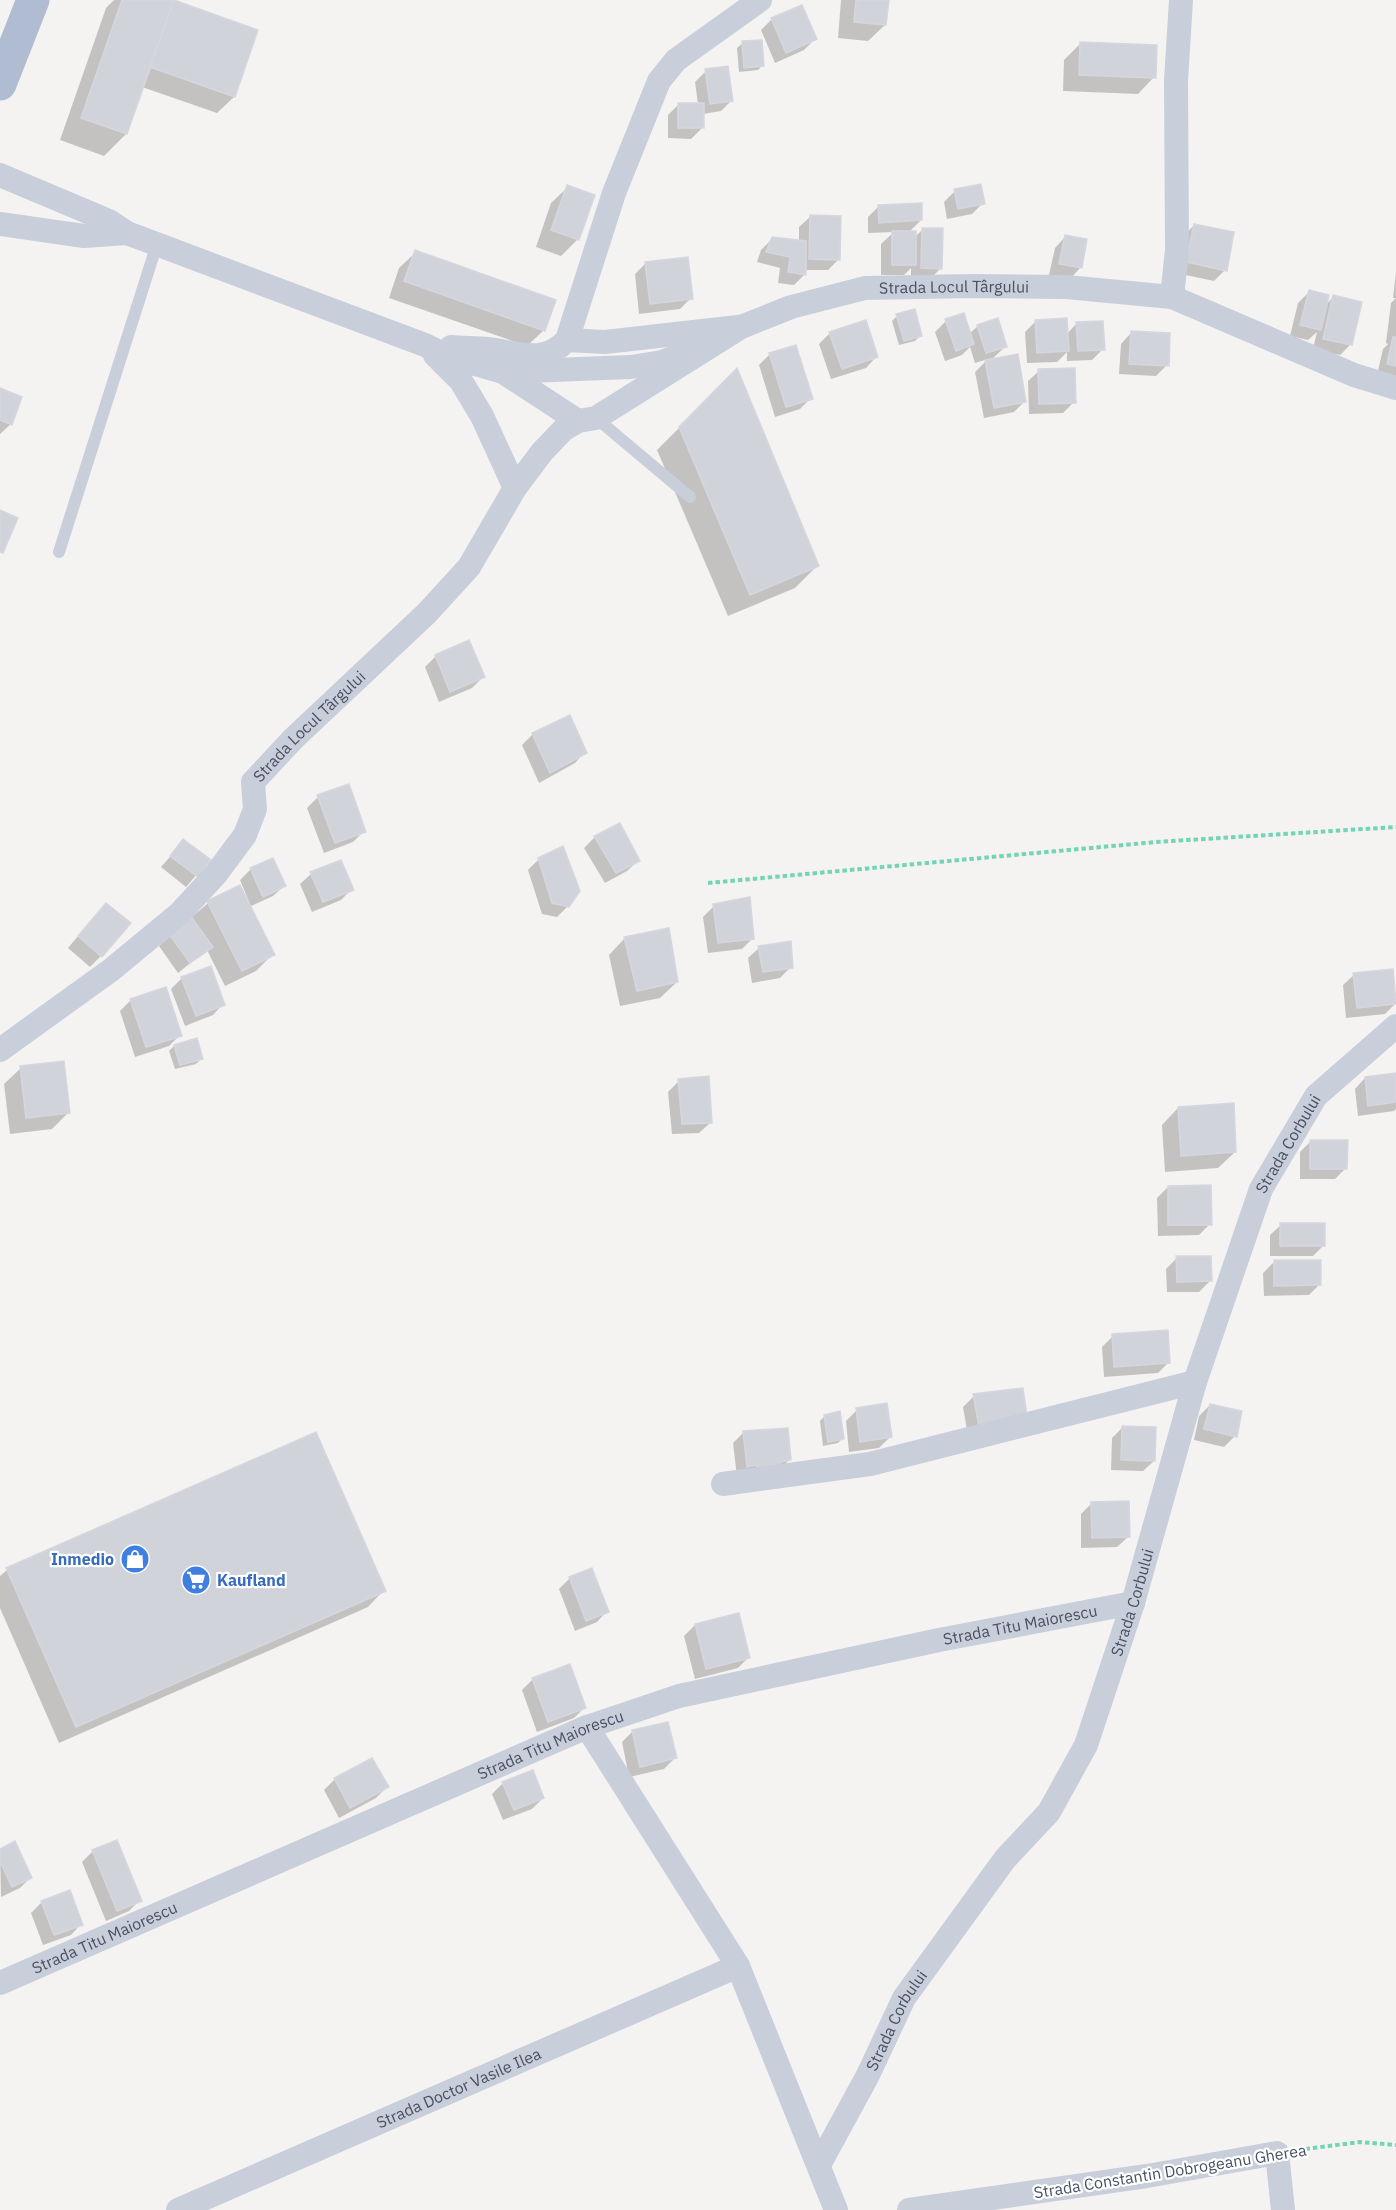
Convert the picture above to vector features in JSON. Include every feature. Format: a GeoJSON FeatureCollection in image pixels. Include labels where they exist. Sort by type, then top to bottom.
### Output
{"type":"FeatureCollection","features":[{"type":"Feature","properties":{"kind":"main road"},"geometry":{"type":"LineString","coordinates":[[0,84],[33,0]]}},
{"type":"Feature","properties":{"kind":"street"},"geometry":{"type":"LineString","coordinates":[[567,340],[614,193],[659,81],[676,60],[760,0]]}},
{"type":"Feature","properties":{"kind":"street"},"geometry":{"type":"LineString","coordinates":[[1172,297],[1177,250],[1176,81],[1181,0]]}},
{"type":"Feature","properties":{"kind":"street","name":"Strada Locul Târgului"},"geometry":{"type":"LineString","coordinates":[[0,175],[109,220],[127,233],[425,345],[447,356],[503,372],[587,419]]}},
{"type":"Feature","properties":{"kind":"street","name":"Strada Locul Târgului"},"geometry":{"type":"LineString","coordinates":[[0,224],[84,236],[127,233]]}},
{"type":"Feature","properties":{"kind":"street","name":"Strada Locul Târgului"},"geometry":{"type":"LineString","coordinates":[[503,372],[631,367],[662,362],[791,307],[865,288],[1066,287],[1172,297],[1354,375],[1396,388]]}},
{"type":"Feature","properties":{"kind":"street","name":"Strada Locul Târgului"},"geometry":{"type":"LineString","coordinates":[[425,345],[490,349],[521,355],[547,354],[567,340],[605,342],[741,327]]}},
{"type":"Feature","properties":{"kind":"street","name":"Strada Locul Târgului"},"geometry":{"type":"LineString","coordinates":[[0,1050],[111,970],[180,913],[216,874],[245,835],[255,809],[253,782],[293,739],[427,613],[469,567],[514,489],[564,429],[587,419],[741,327]]}},
{"type":"Feature","properties":{"kind":"street","name":"Strada Locul Târgului"},"geometry":{"type":"LineString","coordinates":[[563,369],[605,342]]}},
{"type":"Feature","properties":{"kind":"street","name":"Strada Locul Târgului"},"geometry":{"type":"LineString","coordinates":[[425,345],[461,381],[482,416],[514,489]]}},
{"type":"Feature","properties":{"kind":"street","name":"Strada Corbului"},"geometry":{"type":"LineString","coordinates":[[819,2165],[868,2075],[904,1998],[1005,1859],[1049,1812],[1086,1745],[1133,1603],[1195,1382],[1261,1189],[1316,1096],[1396,1026]]}},
{"type":"Feature","properties":{"kind":"street"},"geometry":{"type":"LineString","coordinates":[[723,1484],[870,1464],[1195,1382]]}},
{"type":"Feature","properties":{"kind":"street","name":"Strada Titu Maiorescu"},"geometry":{"type":"LineString","coordinates":[[0,1983],[587,1727],[679,1696],[939,1640],[1133,1603]]}},
{"type":"Feature","properties":{"kind":"street"},"geometry":{"type":"LineString","coordinates":[[587,1727],[738,1966],[836,2210]]}},
{"type":"Feature","properties":{"kind":"street","name":"Strada Doctor Vasile Ilea"},"geometry":{"type":"LineString","coordinates":[[178,2210],[738,1966]]}},
{"type":"Feature","properties":{"kind":"street"},"geometry":{"type":"LineString","coordinates":[[1276,2153],[1283,2210]]}},
{"type":"Feature","properties":{"kind":"street","name":"Strada Constantin Dobrogeanu Gherea"},"geometry":{"type":"LineString","coordinates":[[909,2210],[1147,2176],[1276,2153]]}},
{"type":"Feature","properties":{"kind":"lane"},"geometry":{"type":"LineString","coordinates":[[58,552],[157,244]]}},
{"type":"Feature","properties":{"kind":"lane"},"geometry":{"type":"LineString","coordinates":[[587,419],[690,497]]}},
{"type":"Feature","properties":{"kind":"path"},"geometry":{"type":"LineString","coordinates":[[708,883],[1156,842],[1396,827]]}},
{"type":"Feature","properties":{"kind":"path","name":"Strada Constantin Dobrogeanu Gherea"},"geometry":{"type":"LineString","coordinates":[[1276,2153],[1360,2142],[1396,2145]]}},
{"type":"Feature","properties":{"kind":"building"},"geometry":{"type":"Polygon","coordinates":[[[122,0],[174,0],[127,134],[81,118],[122,0]]]}},
{"type":"Feature","properties":{"kind":"building"},"geometry":{"type":"Polygon","coordinates":[[[174,0],[258,30],[235,97],[150,67],[174,0]]]}},
{"type":"Feature","properties":{"kind":"building"},"geometry":{"type":"Polygon","coordinates":[[[856,0],[889,0],[886,25],[854,22],[856,0]]]}},
{"type":"Feature","properties":{"kind":"building"},"geometry":{"type":"Polygon","coordinates":[[[802,5],[817,39],[786,53],[771,18],[802,5]]]}},
{"type":"Feature","properties":{"kind":"building"},"geometry":{"type":"Polygon","coordinates":[[[762,40],[764,66],[744,68],[742,41],[762,40]]]}},
{"type":"Feature","properties":{"kind":"building"},"geometry":{"type":"Polygon","coordinates":[[[1080,42],[1157,45],[1156,78],[1079,75],[1080,42]]]}},
{"type":"Feature","properties":{"kind":"building"},"geometry":{"type":"Polygon","coordinates":[[[728,66],[733,101],[710,104],[705,69],[728,66]]]}},
{"type":"Feature","properties":{"kind":"building"},"geometry":{"type":"Polygon","coordinates":[[[678,103],[704,103],[704,128],[678,128],[678,103]]]}},
{"type":"Feature","properties":{"kind":"building"},"geometry":{"type":"Polygon","coordinates":[[[981,184],[985,204],[958,209],[954,189],[981,184]]]}},
{"type":"Feature","properties":{"kind":"building"},"geometry":{"type":"Polygon","coordinates":[[[567,185],[595,195],[579,240],[551,230],[567,185]]]}},
{"type":"Feature","properties":{"kind":"building"},"geometry":{"type":"Polygon","coordinates":[[[922,203],[922,220],[879,223],[878,205],[922,203]]]}},
{"type":"Feature","properties":{"kind":"building"},"geometry":{"type":"Polygon","coordinates":[[[810,215],[841,216],[840,260],[809,259],[810,215]]]}},
{"type":"Feature","properties":{"kind":"building"},"geometry":{"type":"Polygon","coordinates":[[[1194,224],[1234,232],[1227,271],[1186,262],[1194,224]]]}},
{"type":"Feature","properties":{"kind":"building"},"geometry":{"type":"Polygon","coordinates":[[[922,228],[943,228],[942,269],[921,268],[922,228]]]}},
{"type":"Feature","properties":{"kind":"building"},"geometry":{"type":"Polygon","coordinates":[[[892,231],[916,231],[916,265],[892,265],[892,231]]]}},
{"type":"Feature","properties":{"kind":"building"},"geometry":{"type":"Polygon","coordinates":[[[1065,235],[1087,239],[1082,268],[1059,264],[1065,235]]]}},
{"type":"Feature","properties":{"kind":"building"},"geometry":{"type":"Polygon","coordinates":[[[772,237],[806,241],[806,275],[788,272],[790,257],[766,252],[772,237]]]}},
{"type":"Feature","properties":{"kind":"building"},"geometry":{"type":"Polygon","coordinates":[[[415,250],[556,300],[545,331],[404,281],[415,250]]]}},
{"type":"Feature","properties":{"kind":"building"},"geometry":{"type":"Polygon","coordinates":[[[688,257],[693,299],[650,304],[645,262],[688,257]]]}},
{"type":"Feature","properties":{"kind":"building"},"geometry":{"type":"Polygon","coordinates":[[[1309,290],[1329,295],[1321,330],[1300,325],[1309,290]]]}},
{"type":"Feature","properties":{"kind":"building"},"geometry":{"type":"Polygon","coordinates":[[[1333,295],[1362,302],[1352,345],[1323,339],[1333,295]]]}},
{"type":"Feature","properties":{"kind":"building"},"geometry":{"type":"Polygon","coordinates":[[[915,309],[922,336],[904,341],[896,314],[915,309]]]}},
{"type":"Feature","properties":{"kind":"building"},"geometry":{"type":"Polygon","coordinates":[[[964,313],[974,344],[956,351],[945,319],[964,313]]]}},
{"type":"Feature","properties":{"kind":"building"},"geometry":{"type":"Polygon","coordinates":[[[998,318],[1007,347],[986,353],[977,325],[998,318]]]}},
{"type":"Feature","properties":{"kind":"building"},"geometry":{"type":"Polygon","coordinates":[[[1067,318],[1069,351],[1037,353],[1035,320],[1067,318]]]}},
{"type":"Feature","properties":{"kind":"building"},"geometry":{"type":"Polygon","coordinates":[[[866,320],[878,357],[842,369],[829,332],[866,320]]]}},
{"type":"Feature","properties":{"kind":"building"},"geometry":{"type":"Polygon","coordinates":[[[1103,321],[1105,350],[1078,351],[1076,322],[1103,321]]]}},
{"type":"Feature","properties":{"kind":"building"},"geometry":{"type":"Polygon","coordinates":[[[1131,331],[1170,333],[1169,366],[1129,364],[1131,331]]]}},
{"type":"Feature","properties":{"kind":"building"},"geometry":{"type":"Polygon","coordinates":[[[1393,337],[1396,337],[1396,366],[1387,364],[1393,337]]]}},
{"type":"Feature","properties":{"kind":"building"},"geometry":{"type":"Polygon","coordinates":[[[796,345],[813,399],[786,407],[769,353],[796,345]]]}},
{"type":"Feature","properties":{"kind":"building"},"geometry":{"type":"Polygon","coordinates":[[[1018,354],[1026,402],[994,408],[985,360],[1018,354]]]}},
{"type":"Feature","properties":{"kind":"building"},"geometry":{"type":"Polygon","coordinates":[[[737,368],[819,566],[750,595],[679,427],[737,368]]]}},
{"type":"Feature","properties":{"kind":"building"},"geometry":{"type":"Polygon","coordinates":[[[1075,368],[1076,403],[1039,404],[1038,369],[1075,368]]]}},
{"type":"Feature","properties":{"kind":"building"},"geometry":{"type":"Polygon","coordinates":[[[0,388],[22,397],[12,425],[0,420],[0,388]]]}},
{"type":"Feature","properties":{"kind":"building"},"geometry":{"type":"Polygon","coordinates":[[[0,510],[18,518],[3,553],[0,552],[0,510]]]}},
{"type":"Feature","properties":{"kind":"building"},"geometry":{"type":"Polygon","coordinates":[[[469,640],[485,677],[450,692],[435,655],[469,640]]]}},
{"type":"Feature","properties":{"kind":"building"},"geometry":{"type":"Polygon","coordinates":[[[570,715],[587,753],[550,773],[532,733],[570,715]]]}},
{"type":"Feature","properties":{"kind":"building"},"geometry":{"type":"Polygon","coordinates":[[[349,784],[366,832],[335,843],[317,795],[349,784]]]}},
{"type":"Feature","properties":{"kind":"building"},"geometry":{"type":"Polygon","coordinates":[[[620,823],[640,861],[616,873],[594,836],[620,823]]]}},
{"type":"Feature","properties":{"kind":"building"},"geometry":{"type":"Polygon","coordinates":[[[183,839],[211,860],[198,877],[170,856],[183,839]]]}},
{"type":"Feature","properties":{"kind":"building"},"geometry":{"type":"Polygon","coordinates":[[[563,846],[580,891],[569,907],[552,903],[538,858],[563,846]]]}},
{"type":"Feature","properties":{"kind":"building"},"geometry":{"type":"Polygon","coordinates":[[[273,858],[286,886],[263,897],[250,868],[273,858]]]}},
{"type":"Feature","properties":{"kind":"building"},"geometry":{"type":"Polygon","coordinates":[[[341,860],[354,890],[323,902],[310,872],[341,860]]]}},
{"type":"Feature","properties":{"kind":"building"},"geometry":{"type":"Polygon","coordinates":[[[240,885],[275,955],[242,971],[207,901],[240,885]]]}},
{"type":"Feature","properties":{"kind":"building"},"geometry":{"type":"Polygon","coordinates":[[[750,897],[754,939],[718,943],[713,904],[750,897]]]}},
{"type":"Feature","properties":{"kind":"building"},"geometry":{"type":"Polygon","coordinates":[[[106,903],[131,923],[102,957],[78,936],[106,903]]]}},
{"type":"Feature","properties":{"kind":"building"},"geometry":{"type":"Polygon","coordinates":[[[192,918],[213,947],[190,963],[169,934],[192,918]]]}},
{"type":"Feature","properties":{"kind":"building"},"geometry":{"type":"Polygon","coordinates":[[[669,928],[678,982],[637,991],[624,937],[669,928]]]}},
{"type":"Feature","properties":{"kind":"building"},"geometry":{"type":"Polygon","coordinates":[[[791,941],[793,968],[763,972],[758,946],[791,941]]]}},
{"type":"Feature","properties":{"kind":"building"},"geometry":{"type":"Polygon","coordinates":[[[211,966],[225,1005],[196,1016],[181,977],[211,966]]]}},
{"type":"Feature","properties":{"kind":"building"},"geometry":{"type":"Polygon","coordinates":[[[1393,969],[1396,1004],[1357,1008],[1353,973],[1393,969]]]}},
{"type":"Feature","properties":{"kind":"building"},"geometry":{"type":"Polygon","coordinates":[[[166,987],[182,1036],[146,1047],[130,999],[166,987]]]}},
{"type":"Feature","properties":{"kind":"building"},"geometry":{"type":"Polygon","coordinates":[[[197,1038],[203,1059],[180,1065],[174,1045],[197,1038]]]}},
{"type":"Feature","properties":{"kind":"building"},"geometry":{"type":"Polygon","coordinates":[[[64,1061],[70,1113],[26,1118],[20,1066],[64,1061]]]}},
{"type":"Feature","properties":{"kind":"building"},"geometry":{"type":"Polygon","coordinates":[[[1396,1073],[1396,1102],[1368,1106],[1365,1077],[1396,1073]]]}},
{"type":"Feature","properties":{"kind":"building"},"geometry":{"type":"Polygon","coordinates":[[[709,1076],[712,1123],[682,1124],[678,1079],[709,1076]]]}},
{"type":"Feature","properties":{"kind":"building"},"geometry":{"type":"Polygon","coordinates":[[[1234,1103],[1236,1152],[1181,1156],[1178,1107],[1234,1103]]]}},
{"type":"Feature","properties":{"kind":"building"},"geometry":{"type":"Polygon","coordinates":[[[1310,1140],[1348,1140],[1347,1169],[1310,1169],[1310,1140]]]}},
{"type":"Feature","properties":{"kind":"building"},"geometry":{"type":"Polygon","coordinates":[[[1211,1185],[1212,1225],[1168,1225],[1168,1186],[1211,1185]]]}},
{"type":"Feature","properties":{"kind":"building"},"geometry":{"type":"Polygon","coordinates":[[[1280,1223],[1325,1223],[1325,1246],[1280,1246],[1280,1223]]]}},
{"type":"Feature","properties":{"kind":"building"},"geometry":{"type":"Polygon","coordinates":[[[1176,1256],[1211,1256],[1212,1281],[1177,1282],[1176,1256]]]}},
{"type":"Feature","properties":{"kind":"building"},"geometry":{"type":"Polygon","coordinates":[[[1274,1260],[1321,1260],[1321,1285],[1274,1286],[1274,1260]]]}},
{"type":"Feature","properties":{"kind":"building"},"geometry":{"type":"Polygon","coordinates":[[[1168,1330],[1170,1363],[1114,1367],[1112,1334],[1168,1330]]]}},
{"type":"Feature","properties":{"kind":"building"},"geometry":{"type":"Polygon","coordinates":[[[1023,1388],[1028,1424],[980,1432],[973,1394],[1023,1388]]]}},
{"type":"Feature","properties":{"kind":"building"},"geometry":{"type":"Polygon","coordinates":[[[887,1403],[892,1437],[860,1442],[856,1408],[887,1403]]]}},
{"type":"Feature","properties":{"kind":"building"},"geometry":{"type":"Polygon","coordinates":[[[1210,1404],[1242,1411],[1237,1437],[1204,1429],[1210,1404]]]}},
{"type":"Feature","properties":{"kind":"building"},"geometry":{"type":"Polygon","coordinates":[[[840,1411],[844,1439],[828,1442],[824,1415],[840,1411]]]}},
{"type":"Feature","properties":{"kind":"building"},"geometry":{"type":"Polygon","coordinates":[[[1122,1426],[1156,1427],[1155,1461],[1121,1460],[1122,1426]]]}},
{"type":"Feature","properties":{"kind":"building"},"geometry":{"type":"Polygon","coordinates":[[[788,1428],[791,1460],[780,1462],[779,1470],[767,1471],[755,1465],[747,1467],[743,1431],[788,1428]]]}},
{"type":"Feature","properties":{"kind":"building","name":"Kaufland"},"geometry":{"type":"Polygon","coordinates":[[[316,1432],[386,1591],[76,1727],[6,1568],[316,1432]]]}},
{"type":"Feature","properties":{"kind":"building"},"geometry":{"type":"Polygon","coordinates":[[[1129,1501],[1130,1537],[1092,1538],[1091,1502],[1129,1501]]]}},
{"type":"Feature","properties":{"kind":"building"},"geometry":{"type":"Polygon","coordinates":[[[592,1568],[609,1612],[586,1621],[569,1577],[592,1568]]]}},
{"type":"Feature","properties":{"kind":"building"},"geometry":{"type":"Polygon","coordinates":[[[739,1613],[750,1658],[706,1669],[695,1624],[739,1613]]]}},
{"type":"Feature","properties":{"kind":"building"},"geometry":{"type":"Polygon","coordinates":[[[570,1664],[586,1708],[548,1722],[532,1678],[570,1664]]]}},
{"type":"Feature","properties":{"kind":"building"},"geometry":{"type":"Polygon","coordinates":[[[668,1722],[677,1758],[640,1767],[632,1730],[668,1722]]]}},
{"type":"Feature","properties":{"kind":"building"},"geometry":{"type":"Polygon","coordinates":[[[372,1758],[389,1787],[350,1808],[334,1778],[372,1758]]]}},
{"type":"Feature","properties":{"kind":"building"},"geometry":{"type":"Polygon","coordinates":[[[533,1770],[544,1798],[514,1810],[502,1782],[533,1770]]]}},
{"type":"Feature","properties":{"kind":"building"},"geometry":{"type":"Polygon","coordinates":[[[117,1840],[142,1901],[117,1911],[92,1850],[117,1840]]]}},
{"type":"Feature","properties":{"kind":"building"},"geometry":{"type":"Polygon","coordinates":[[[15,1841],[32,1878],[12,1887],[0,1861],[0,1849],[15,1841]]]}},
{"type":"Feature","properties":{"kind":"building"},"geometry":{"type":"Polygon","coordinates":[[[70,1890],[83,1925],[54,1935],[41,1901],[70,1890]]]}},
{"type":"Feature","properties":{"kind":"place","name":"Inmedio"},"geometry":{"type":"Point","coordinates":[135,1559]}},
{"type":"Feature","properties":{"kind":"place","name":"Kaufland"},"geometry":{"type":"Point","coordinates":[196,1580]}}]}
